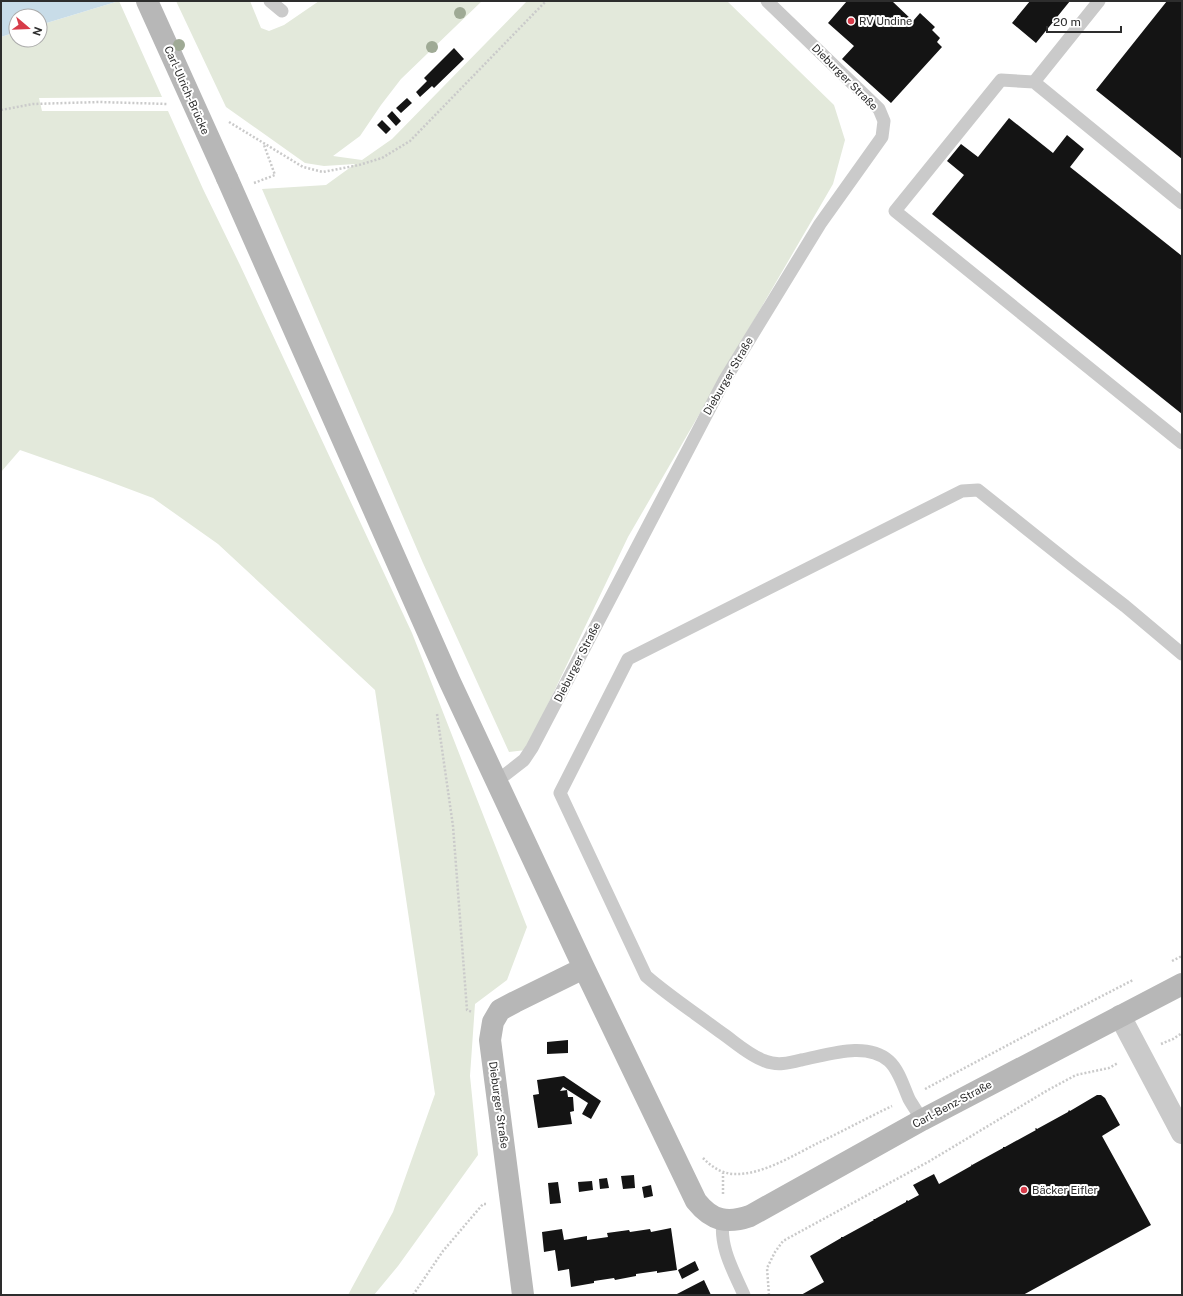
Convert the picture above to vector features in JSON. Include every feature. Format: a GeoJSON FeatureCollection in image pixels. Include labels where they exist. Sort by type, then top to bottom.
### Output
{"type":"FeatureCollection","features":[{"type":"Feature","properties":{"kind":"main road","name":"Carl-Ulrich-Brücke"},"geometry":{"type":"LineString","coordinates":[[147,1],[450,682],[584,968],[696,1201],[708,1214],[722,1220]]}},
{"type":"Feature","properties":{"kind":"main road"},"geometry":{"type":"LineString","coordinates":[[493,1022],[500,1010],[584,968]]}},
{"type":"Feature","properties":{"kind":"main road","name":"Carl-Benz-Straße"},"geometry":{"type":"LineString","coordinates":[[722,1220],[740,1220],[759,1212],[922,1120],[1182,984]]}},
{"type":"Feature","properties":{"kind":"main road","name":"Dieburger Straße"},"geometry":{"type":"LineString","coordinates":[[493,1022],[490,1040],[512,1199],[523,1295]]}},
{"type":"Feature","properties":{"kind":"street"},"geometry":{"type":"LineString","coordinates":[[1120,1016],[1182,1133]]}},
{"type":"Feature","properties":{"kind":"lane"},"geometry":{"type":"LineString","coordinates":[[270,1],[282,11]]}},
{"type":"Feature","properties":{"kind":"lane","name":"Dieburger Straße"},"geometry":{"type":"LineString","coordinates":[[497,781],[524,760],[532,748],[724,381],[820,224],[882,137],[884,121],[879,109],[767,1]]}},
{"type":"Feature","properties":{"kind":"lane"},"geometry":{"type":"LineString","coordinates":[[1034,82],[1099,1]]}},
{"type":"Feature","properties":{"kind":"lane"},"geometry":{"type":"LineString","coordinates":[[1182,203],[1034,82],[1001,80],[895,211],[1182,443]]}},
{"type":"Feature","properties":{"kind":"lane"},"geometry":{"type":"LineString","coordinates":[[922,1120],[909,1098],[903,1083],[890,1062],[880,1056],[860,1050],[786,1063],[776,1064],[765,1061],[747,1052],[646,976],[560,793],[628,659],[962,491],[978,490],[1125,606],[1182,654]]}},
{"type":"Feature","properties":{"kind":"lane"},"geometry":{"type":"LineString","coordinates":[[722,1220],[721,1228],[724,1247],[744,1295]]}},
{"type":"Feature","properties":{"kind":"path"},"geometry":{"type":"LineString","coordinates":[[224,119],[303,167],[323,172],[359,165],[382,158],[410,141],[546,1]]}},
{"type":"Feature","properties":{"kind":"path"},"geometry":{"type":"LineString","coordinates":[[1,110],[33,104],[99,102],[172,104]]}},
{"type":"Feature","properties":{"kind":"path"},"geometry":{"type":"LineString","coordinates":[[263,144],[275,175]]}},
{"type":"Feature","properties":{"kind":"path"},"geometry":{"type":"LineString","coordinates":[[437,712],[453,826],[467,1010],[493,1022]]}},
{"type":"Feature","properties":{"kind":"path"},"geometry":{"type":"LineString","coordinates":[[1168,963],[1182,956]]}},
{"type":"Feature","properties":{"kind":"path"},"geometry":{"type":"LineString","coordinates":[[723,1173],[736,1174],[755,1171],[780,1162],[909,1098],[1139,977]]}},
{"type":"Feature","properties":{"kind":"path"},"geometry":{"type":"LineString","coordinates":[[769,1295],[767,1268],[775,1252],[783,1241],[928,1162],[1076,1075],[1108,1068],[1173,1039],[1182,1033]]}},
{"type":"Feature","properties":{"kind":"path"},"geometry":{"type":"LineString","coordinates":[[413,1295],[443,1251],[484,1204],[512,1199]]}},
{"type":"Feature","properties":{"kind":"shaded area"},"geometry":{"type":"Polygon","coordinates":[[[119,1],[162,97],[39,98],[42,111],[168,111],[203,189],[412,633],[527,927],[507,980],[475,1004],[470,1076],[478,1155],[398,1266],[374,1295],[348,1295],[393,1212],[435,1094],[375,690],[218,544],[153,498],[20,450],[1,472],[1,37],[8,35],[8,48],[48,48],[48,23],[119,1]]]}},
{"type":"Feature","properties":{"kind":"shaded area"},"geometry":{"type":"Polygon","coordinates":[[[176,1],[250,1],[261,28],[269,31],[284,25],[319,1],[482,1],[401,79],[360,136],[333,156],[362,160],[392,139],[527,1],[727,1],[834,105],[845,140],[833,184],[628,537],[526,750],[509,752],[423,563],[262,189],[326,185],[355,164],[324,166],[305,163],[226,107],[176,1]]]}},
{"type":"Feature","properties":{"kind":"water"},"geometry":{"type":"Polygon","coordinates":[[[1,1],[119,1],[48,23],[48,8],[8,8],[8,35],[1,37],[1,1]]]}},
{"type":"Feature","properties":{"kind":"building"},"geometry":{"type":"Polygon","coordinates":[[[847,1],[892,1],[913,21],[920,13],[935,27],[932,30],[940,38],[937,42],[942,47],[891,103],[842,59],[854,46],[828,23],[847,1]]]}},
{"type":"Feature","properties":{"kind":"building"},"geometry":{"type":"Polygon","coordinates":[[[1030,1],[1070,1],[1036,43],[1012,23],[1030,1]]]}},
{"type":"Feature","properties":{"kind":"building"},"geometry":{"type":"Polygon","coordinates":[[[1167,1],[1182,1],[1182,159],[1096,90],[1167,1]]]}},
{"type":"Feature","properties":{"kind":"building"},"geometry":{"type":"Polygon","coordinates":[[[454,48],[464,59],[434,88],[432,86],[420,97],[416,92],[427,81],[424,78],[454,48]]]}},
{"type":"Feature","properties":{"kind":"building"},"geometry":{"type":"Polygon","coordinates":[[[407,98],[412,103],[401,113],[396,108],[407,98]]]}},
{"type":"Feature","properties":{"kind":"building"},"geometry":{"type":"Polygon","coordinates":[[[392,111],[401,121],[396,126],[387,116],[392,111]]]}},
{"type":"Feature","properties":{"kind":"building"},"geometry":{"type":"Polygon","coordinates":[[[1009,118],[1053,153],[1067,135],[1084,149],[1070,167],[1182,256],[1182,414],[932,214],[964,175],[947,161],[961,144],[978,157],[1009,118]]]}},
{"type":"Feature","properties":{"kind":"building"},"geometry":{"type":"Polygon","coordinates":[[[382,120],[391,129],[386,134],[377,125],[382,120]]]}},
{"type":"Feature","properties":{"kind":"building"},"geometry":{"type":"Polygon","coordinates":[[[568,1040],[568,1053],[547,1054],[547,1042],[568,1040]]]}},
{"type":"Feature","properties":{"kind":"building"},"geometry":{"type":"Polygon","coordinates":[[[564,1076],[601,1101],[591,1119],[582,1114],[588,1103],[563,1087],[560,1091],[567,1090],[568,1097],[573,1097],[574,1111],[570,1112],[572,1124],[538,1128],[533,1095],[539,1094],[537,1080],[564,1076]]]}},
{"type":"Feature","properties":{"kind":"building","name":"Bäcker Eifler"},"geometry":{"type":"Polygon","coordinates":[[[1097,1095],[1101,1095],[1105,1098],[1120,1125],[1102,1136],[1151,1225],[1023,1295],[801,1295],[824,1282],[810,1256],[841,1237],[874,1220],[873,1219],[919,1195],[913,1185],[934,1174],[939,1184],[972,1164],[1097,1095]]]}},
{"type":"Feature","properties":{"kind":"building"},"geometry":{"type":"Polygon","coordinates":[[[634,1175],[635,1188],[623,1189],[621,1176],[634,1175]]]}},
{"type":"Feature","properties":{"kind":"building"},"geometry":{"type":"Polygon","coordinates":[[[607,1178],[609,1188],[600,1189],[599,1179],[607,1178]]]}},
{"type":"Feature","properties":{"kind":"building"},"geometry":{"type":"Polygon","coordinates":[[[592,1181],[593,1190],[579,1192],[578,1182],[592,1181]]]}},
{"type":"Feature","properties":{"kind":"building"},"geometry":{"type":"Polygon","coordinates":[[[558,1182],[561,1203],[550,1204],[548,1183],[558,1182]]]}},
{"type":"Feature","properties":{"kind":"building"},"geometry":{"type":"Polygon","coordinates":[[[651,1185],[653,1196],[644,1198],[642,1187],[651,1185]]]}},
{"type":"Feature","properties":{"kind":"building"},"geometry":{"type":"Polygon","coordinates":[[[671,1228],[677,1270],[636,1274],[636,1276],[615,1280],[614,1278],[594,1281],[594,1283],[571,1287],[569,1269],[558,1271],[555,1250],[544,1252],[542,1232],[562,1229],[564,1240],[587,1236],[587,1240],[608,1237],[607,1233],[650,1229],[651,1232],[671,1228]]]}},
{"type":"Feature","properties":{"kind":"building"},"geometry":{"type":"Polygon","coordinates":[[[695,1261],[699,1270],[682,1279],[678,1270],[695,1261]]]}},
{"type":"Feature","properties":{"kind":"building"},"geometry":{"type":"Polygon","coordinates":[[[704,1280],[711,1295],[675,1295],[704,1280]]]}},
{"type":"Feature","properties":{"kind":"place","name":"RV Undine"},"geometry":{"type":"Point","coordinates":[851,21]}},
{"type":"Feature","properties":{"kind":"place","name":"Bäcker Eifler"},"geometry":{"type":"Point","coordinates":[1024,1190]}}]}
